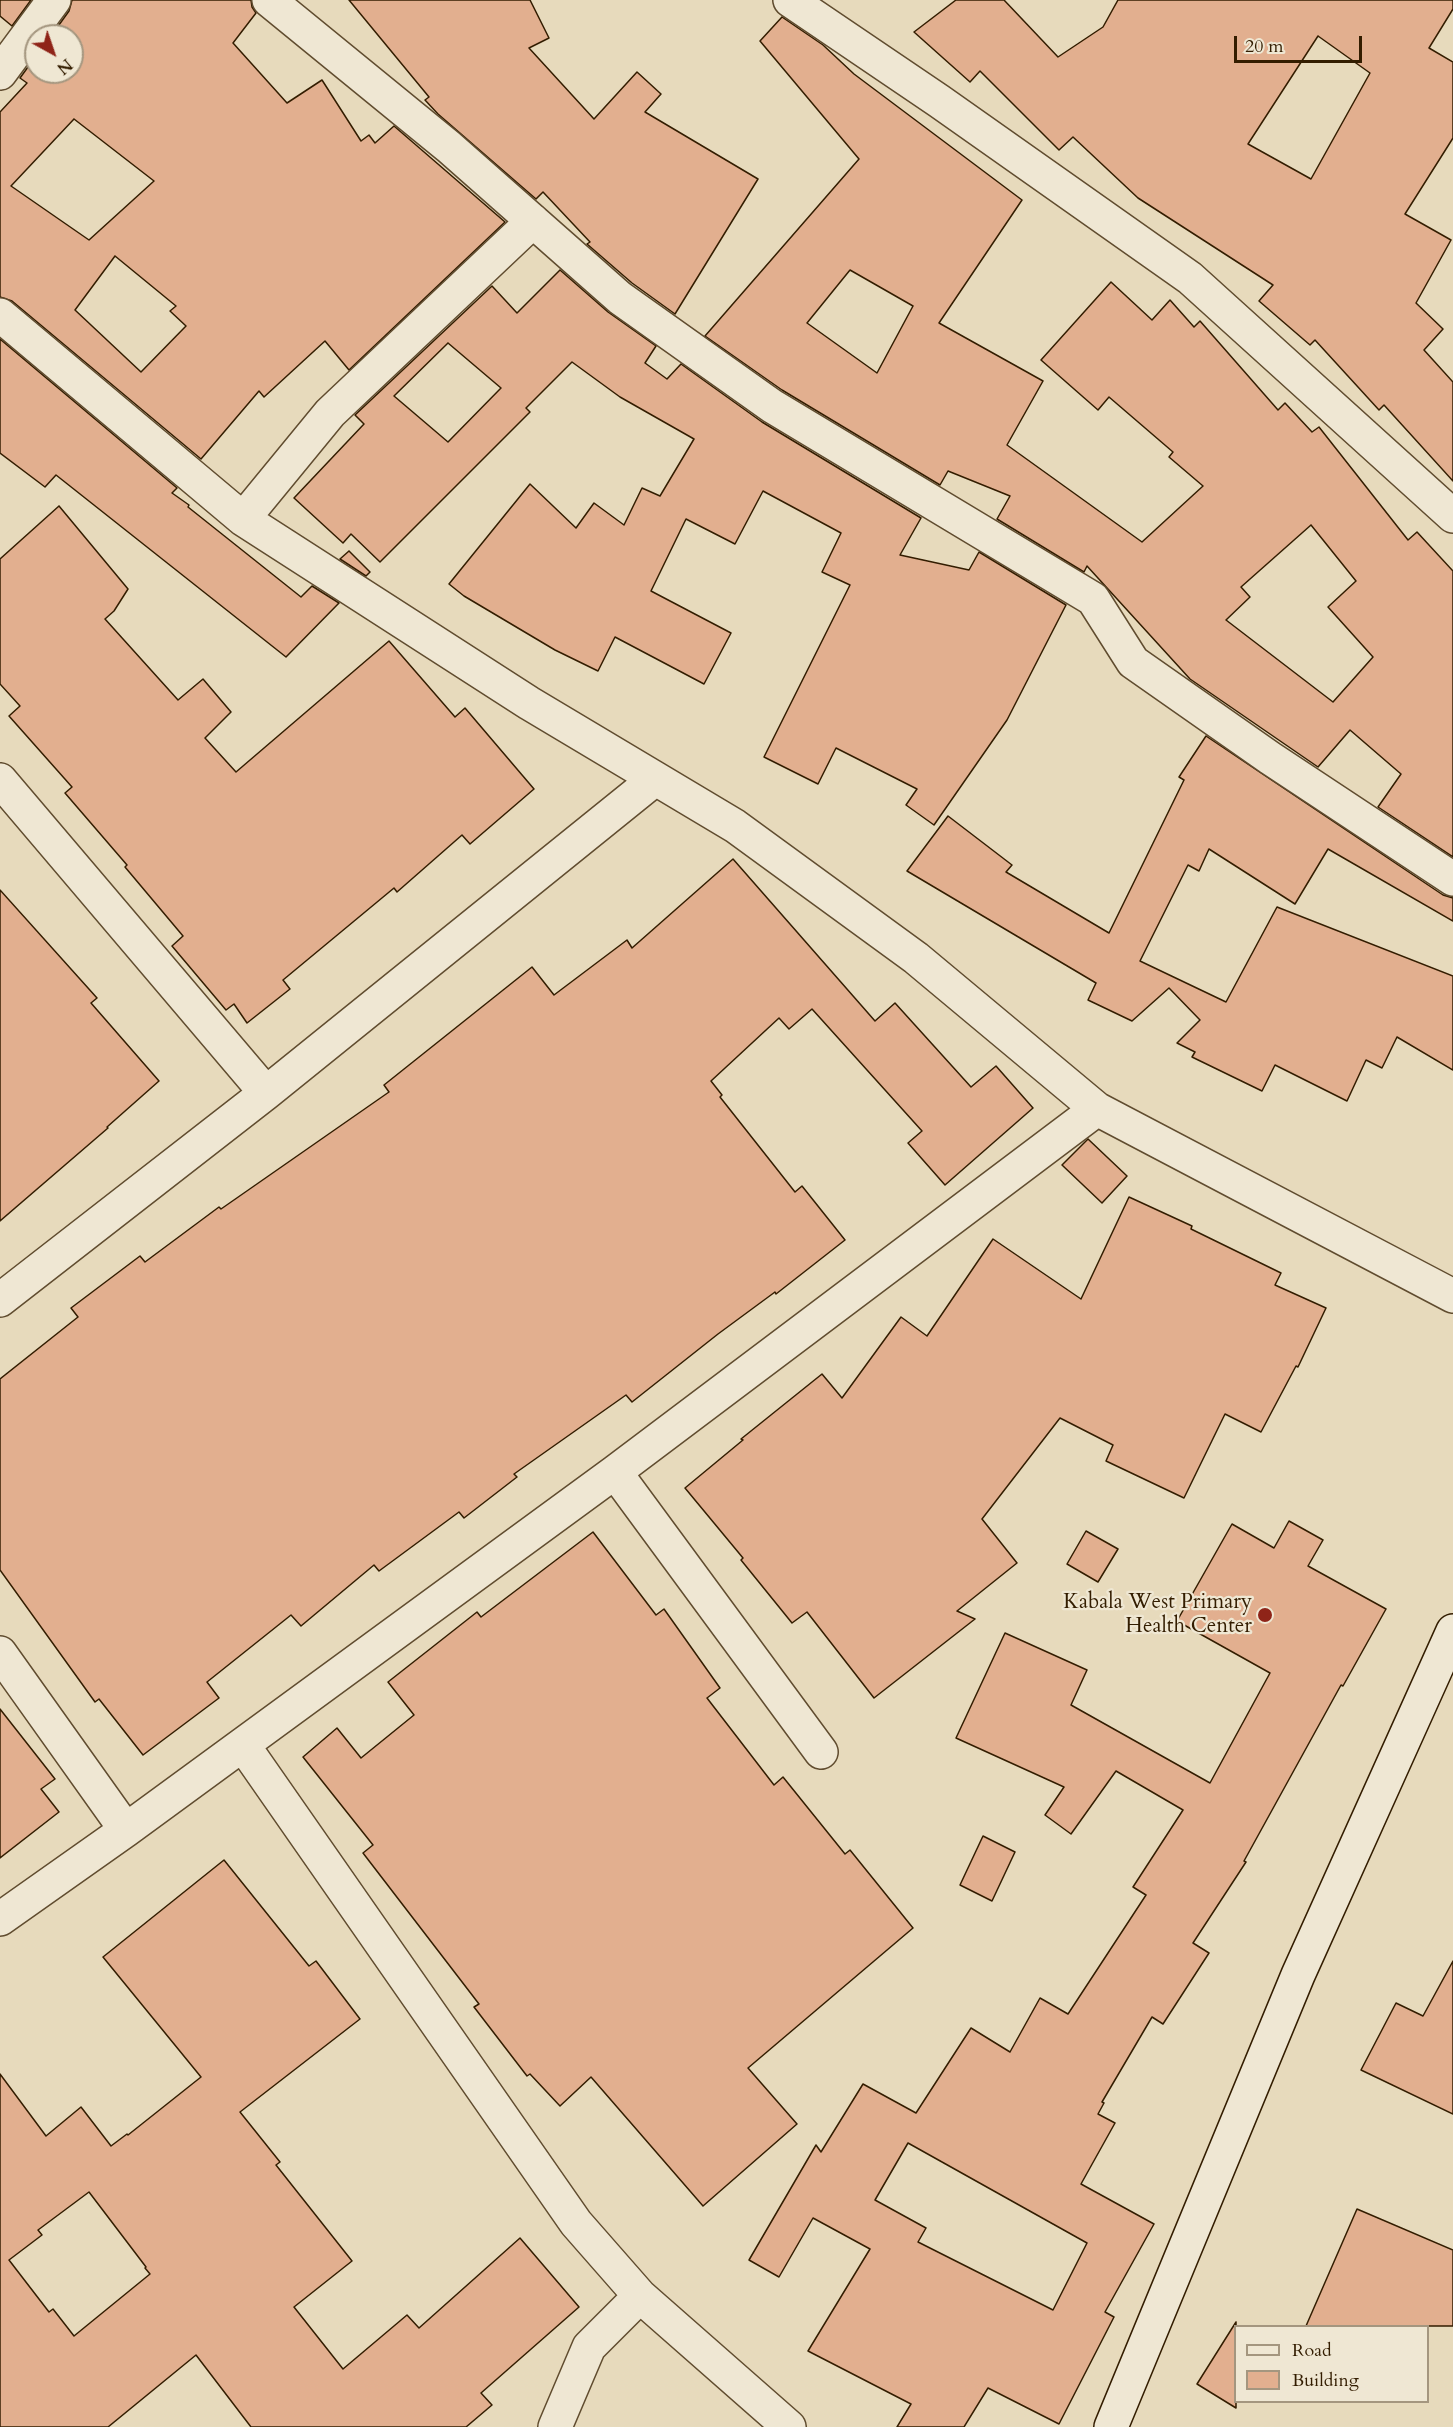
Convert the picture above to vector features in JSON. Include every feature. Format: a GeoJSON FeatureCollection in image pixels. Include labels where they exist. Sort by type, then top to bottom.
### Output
{"type":"FeatureCollection","features":[{"type":"Feature","properties":{"kind":"street"},"geometry":{"type":"LineString","coordinates":[[0,73],[54,0]]}},
{"type":"Feature","properties":{"kind":"street"},"geometry":{"type":"LineString","coordinates":[[269,0],[449,147],[620,298],[772,406],[1093,599],[1133,662],[1270,758],[1453,879]]}},
{"type":"Feature","properties":{"kind":"street"},"geometry":{"type":"LineString","coordinates":[[790,0],[939,101],[1190,279],[1453,516]]}},
{"type":"Feature","properties":{"kind":"street"},"geometry":{"type":"LineString","coordinates":[[243,519],[330,412],[533,221]]}},
{"type":"Feature","properties":{"kind":"street"},"geometry":{"type":"LineString","coordinates":[[0,315],[243,519],[529,703],[735,826],[916,958],[1097,1109],[1453,1296]]}},
{"type":"Feature","properties":{"kind":"street"},"geometry":{"type":"LineString","coordinates":[[0,1300],[266,1093],[655,779]]}},
{"type":"Feature","properties":{"kind":"street"},"geometry":{"type":"LineString","coordinates":[[0,780],[266,1093]]}},
{"type":"Feature","properties":{"kind":"street"},"geometry":{"type":"LineString","coordinates":[[0,1919],[243,1745],[615,1472],[1097,1109]]}},
{"type":"Feature","properties":{"kind":"street"},"geometry":{"type":"LineString","coordinates":[[615,1472],[821,1752]]}},
{"type":"Feature","properties":{"kind":"street"},"geometry":{"type":"LineString","coordinates":[[1111,2427],[1298,1975],[1453,1631]]}},
{"type":"Feature","properties":{"kind":"street"},"geometry":{"type":"LineString","coordinates":[[0,1653],[126,1830]]}},
{"type":"Feature","properties":{"kind":"street"},"geometry":{"type":"LineString","coordinates":[[243,1745],[576,2223],[640,2296],[789,2427]]}},
{"type":"Feature","properties":{"kind":"street"},"geometry":{"type":"LineString","coordinates":[[555,2427],[588,2347],[640,2296]]}},
{"type":"Feature","properties":{"kind":"building"},"geometry":{"type":"Polygon","coordinates":[[[0,0],[31,0],[12,26],[0,16],[0,0]]]}},
{"type":"Feature","properties":{"kind":"building"},"geometry":{"type":"Polygon","coordinates":[[[72,0],[251,0],[256,13],[233,43],[287,103],[322,80],[361,141],[369,135],[375,143],[394,126],[505,222],[349,370],[325,341],[264,397],[259,391],[201,459],[12,301],[0,297],[0,112],[26,84],[84,84],[84,24],[60,24],[69,11],[72,0]],[[74,119],[11,186],[89,240],[154,181],[74,119]],[[115,256],[75,310],[141,372],[186,326],[170,311],[176,306],[115,256]]]}},
{"type":"Feature","properties":{"kind":"building"},"geometry":{"type":"Polygon","coordinates":[[[349,0],[530,0],[549,38],[529,48],[594,119],[637,72],[661,94],[645,112],[758,179],[675,314],[632,283],[587,244],[590,242],[543,192],[536,199],[438,114],[425,100],[429,97],[349,0]]]}},
{"type":"Feature","properties":{"kind":"building"},"geometry":{"type":"Polygon","coordinates":[[[956,0],[1004,0],[1058,57],[1103,27],[1118,0],[1453,0],[1453,9],[1429,48],[1453,62],[1453,138],[1405,214],[1451,240],[1416,303],[1443,329],[1424,350],[1453,382],[1453,481],[1384,405],[1379,410],[1315,340],[1310,345],[1259,301],[1273,285],[1138,198],[1073,137],[1059,150],[980,71],[970,82],[914,32],[956,0]],[[1318,36],[1248,144],[1311,179],[1370,73],[1318,36]]]}},
{"type":"Feature","properties":{"kind":"building"},"geometry":{"type":"Polygon","coordinates":[[[782,17],[823,45],[854,74],[1022,200],[939,323],[1043,381],[1007,445],[1142,542],[1203,486],[1169,457],[1173,452],[1109,397],[1098,410],[1041,360],[1111,282],[1152,320],[1170,300],[1194,327],[1200,321],[1278,410],[1285,403],[1312,432],[1319,427],[1408,540],[1417,532],[1453,571],[1453,857],[1378,807],[1401,774],[1350,730],[1318,767],[1190,679],[1087,566],[1084,572],[997,519],[1010,496],[948,471],[940,485],[782,390],[705,336],[859,159],[760,41],[782,17]],[[850,270],[807,323],[877,373],[913,306],[850,270]],[[1311,525],[1241,587],[1250,597],[1226,620],[1333,702],[1373,657],[1328,607],[1356,581],[1311,525]]]}},
{"type":"Feature","properties":{"kind":"building"},"geometry":{"type":"Polygon","coordinates":[[[560,270],[608,312],[656,346],[645,363],[667,379],[681,364],[762,422],[921,518],[900,555],[969,570],[979,552],[1066,605],[1007,720],[934,825],[906,805],[917,789],[836,748],[818,784],[764,757],[850,585],[822,572],[841,533],[763,491],[735,544],[686,519],[651,591],[731,633],[704,684],[615,637],[598,671],[555,650],[464,596],[449,584],[530,484],[576,528],[594,503],[624,525],[642,488],[660,496],[694,439],[620,397],[572,362],[526,408],[530,412],[380,562],[351,534],[343,543],[294,498],[364,424],[355,415],[492,286],[517,313],[560,270]],[[448,343],[394,396],[448,442],[501,388],[448,343]]]}},
{"type":"Feature","properties":{"kind":"building"},"geometry":{"type":"Polygon","coordinates":[[[0,339],[177,488],[172,493],[189,505],[188,507],[301,597],[312,586],[339,603],[286,657],[56,475],[45,487],[0,453],[0,339]]]}},
{"type":"Feature","properties":{"kind":"building"},"geometry":{"type":"Polygon","coordinates":[[[59,506],[128,589],[114,611],[105,619],[178,700],[203,679],[231,712],[205,738],[236,772],[389,641],[455,717],[465,708],[534,789],[470,844],[462,835],[397,892],[394,888],[283,980],[290,989],[247,1023],[234,1004],[226,1010],[172,946],[183,936],[125,867],[127,865],[65,793],[72,787],[9,716],[20,706],[0,684],[0,559],[59,506]]]}},
{"type":"Feature","properties":{"kind":"building"},"geometry":{"type":"Polygon","coordinates":[[[349,551],[370,572],[366,576],[340,559],[349,551]]]}},
{"type":"Feature","properties":{"kind":"building"},"geometry":{"type":"Polygon","coordinates":[[[1206,736],[1443,895],[1453,898],[1453,921],[1328,849],[1295,904],[1209,849],[1199,871],[1188,865],[1140,961],[1226,1002],[1277,907],[1453,976],[1453,1070],[1397,1037],[1382,1068],[1366,1060],[1347,1101],[1275,1065],[1262,1091],[1192,1057],[1195,1052],[1177,1043],[1200,1020],[1169,988],[1132,1021],[1088,1000],[1096,983],[907,871],[948,816],[1012,865],[1006,872],[1109,933],[1184,780],[1179,777],[1206,736]]]}},
{"type":"Feature","properties":{"kind":"building"},"geometry":{"type":"Polygon","coordinates":[[[733,859],[875,1021],[895,1003],[971,1087],[996,1066],[1033,1108],[945,1185],[908,1143],[922,1131],[812,1009],[789,1029],[779,1018],[711,1081],[722,1095],[720,1097],[795,1192],[802,1186],[845,1240],[776,1294],[775,1292],[718,1334],[632,1402],[626,1395],[514,1474],[517,1477],[464,1518],[459,1512],[379,1571],[374,1565],[301,1626],[291,1615],[207,1682],[219,1698],[143,1755],[99,1699],[95,1702],[0,1570],[0,1379],[78,1317],[71,1308],[140,1256],[145,1262],[219,1207],[221,1209],[389,1092],[384,1085],[532,967],[554,995],[627,940],[632,948],[733,859]]]}},
{"type":"Feature","properties":{"kind":"building"},"geometry":{"type":"Polygon","coordinates":[[[0,890],[97,998],[91,1003],[159,1081],[0,1221],[0,890]]]}},
{"type":"Feature","properties":{"kind":"building"},"geometry":{"type":"Polygon","coordinates":[[[1088,1139],[1127,1176],[1102,1203],[1062,1165],[1088,1139]]]}},
{"type":"Feature","properties":{"kind":"building"},"geometry":{"type":"Polygon","coordinates":[[[1129,1197],[1192,1226],[1191,1229],[1281,1273],[1275,1285],[1326,1308],[1298,1367],[1296,1366],[1261,1432],[1225,1414],[1184,1498],[1106,1461],[1113,1445],[1060,1418],[982,1519],[1017,1563],[957,1611],[975,1619],[874,1698],[807,1612],[792,1623],[741,1560],[743,1558],[685,1488],[743,1440],[741,1439],[822,1374],[842,1398],[901,1317],[927,1336],[993,1239],[1081,1299],[1129,1197]]]}},
{"type":"Feature","properties":{"kind":"building"},"geometry":{"type":"Polygon","coordinates":[[[1289,1521],[1323,1540],[1308,1566],[1386,1609],[1343,1686],[1341,1685],[1244,1861],[1246,1862],[1193,1943],[1209,1953],[1163,2024],[1152,2017],[1102,2102],[1104,2103],[1098,2114],[1115,2123],[1081,2184],[1154,2224],[1105,2312],[1114,2317],[1059,2424],[988,2388],[964,2427],[897,2427],[911,2404],[808,2351],[870,2249],[813,2218],[779,2277],[749,2260],[816,2145],[821,2152],[863,2084],[916,2113],[971,2028],[1010,2052],[1040,1998],[1068,2014],[1146,1895],[1133,1887],[1183,1810],[1116,1771],[1071,1834],[1045,1815],[1064,1787],[956,1738],[1005,1633],[1087,1670],[1071,1705],[1210,1783],[1270,1673],[1177,1621],[1232,1524],[1274,1548],[1289,1521]],[[908,2143],[875,2200],[926,2228],[918,2242],[1053,2310],[1087,2243],[908,2143]]]}},
{"type":"Feature","properties":{"kind":"building"},"geometry":{"type":"Polygon","coordinates":[[[1086,1531],[1118,1549],[1098,1582],[1067,1564],[1086,1531]]]}},
{"type":"Feature","properties":{"kind":"building"},"geometry":{"type":"Polygon","coordinates":[[[593,1532],[656,1615],[664,1609],[720,1688],[707,1698],[774,1785],[783,1777],[845,1854],[850,1850],[913,1928],[748,2068],[797,2124],[703,2206],[591,2077],[560,2106],[530,2074],[527,2076],[474,2007],[479,2004],[363,1853],[373,1845],[303,1757],[337,1728],[361,1758],[414,1715],[388,1682],[477,1612],[481,1617],[593,1532]]]}},
{"type":"Feature","properties":{"kind":"building"},"geometry":{"type":"Polygon","coordinates":[[[0,1709],[55,1779],[41,1789],[59,1812],[0,1858],[0,1709]]]}},
{"type":"Feature","properties":{"kind":"building"},"geometry":{"type":"Polygon","coordinates":[[[983,1836],[1015,1852],[992,1901],[960,1885],[983,1836]]]}},
{"type":"Feature","properties":{"kind":"building"},"geometry":{"type":"Polygon","coordinates":[[[224,1860],[309,1966],[316,1961],[360,2019],[240,2112],[280,2162],[276,2165],[352,2261],[294,2307],[343,2369],[407,2315],[419,2328],[520,2238],[579,2307],[481,2393],[492,2405],[466,2427],[251,2427],[196,2355],[108,2427],[0,2427],[0,2074],[46,2136],[81,2107],[111,2146],[201,2077],[103,1957],[224,1860]],[[89,2192],[38,2230],[42,2235],[9,2260],[49,2312],[53,2309],[74,2336],[150,2274],[89,2192]]]}},
{"type":"Feature","properties":{"kind":"building"},"geometry":{"type":"Polygon","coordinates":[[[1453,1961],[1453,2114],[1361,2070],[1396,2003],[1423,2016],[1453,1961]]]}},
{"type":"Feature","properties":{"kind":"building"},"geometry":{"type":"Polygon","coordinates":[[[1357,2209],[1453,2250],[1453,2326],[1306,2325],[1357,2209]]]}},
{"type":"Feature","properties":{"kind":"building"},"geometry":{"type":"Polygon","coordinates":[[[1234,2325],[1234,2403],[1236,2403],[1236,2408],[1197,2384],[1234,2325]]]}},
{"type":"Feature","properties":{"kind":"place","name":"Kabala West Primary Health Center"},"geometry":{"type":"Point","coordinates":[1265,1615]}}]}
